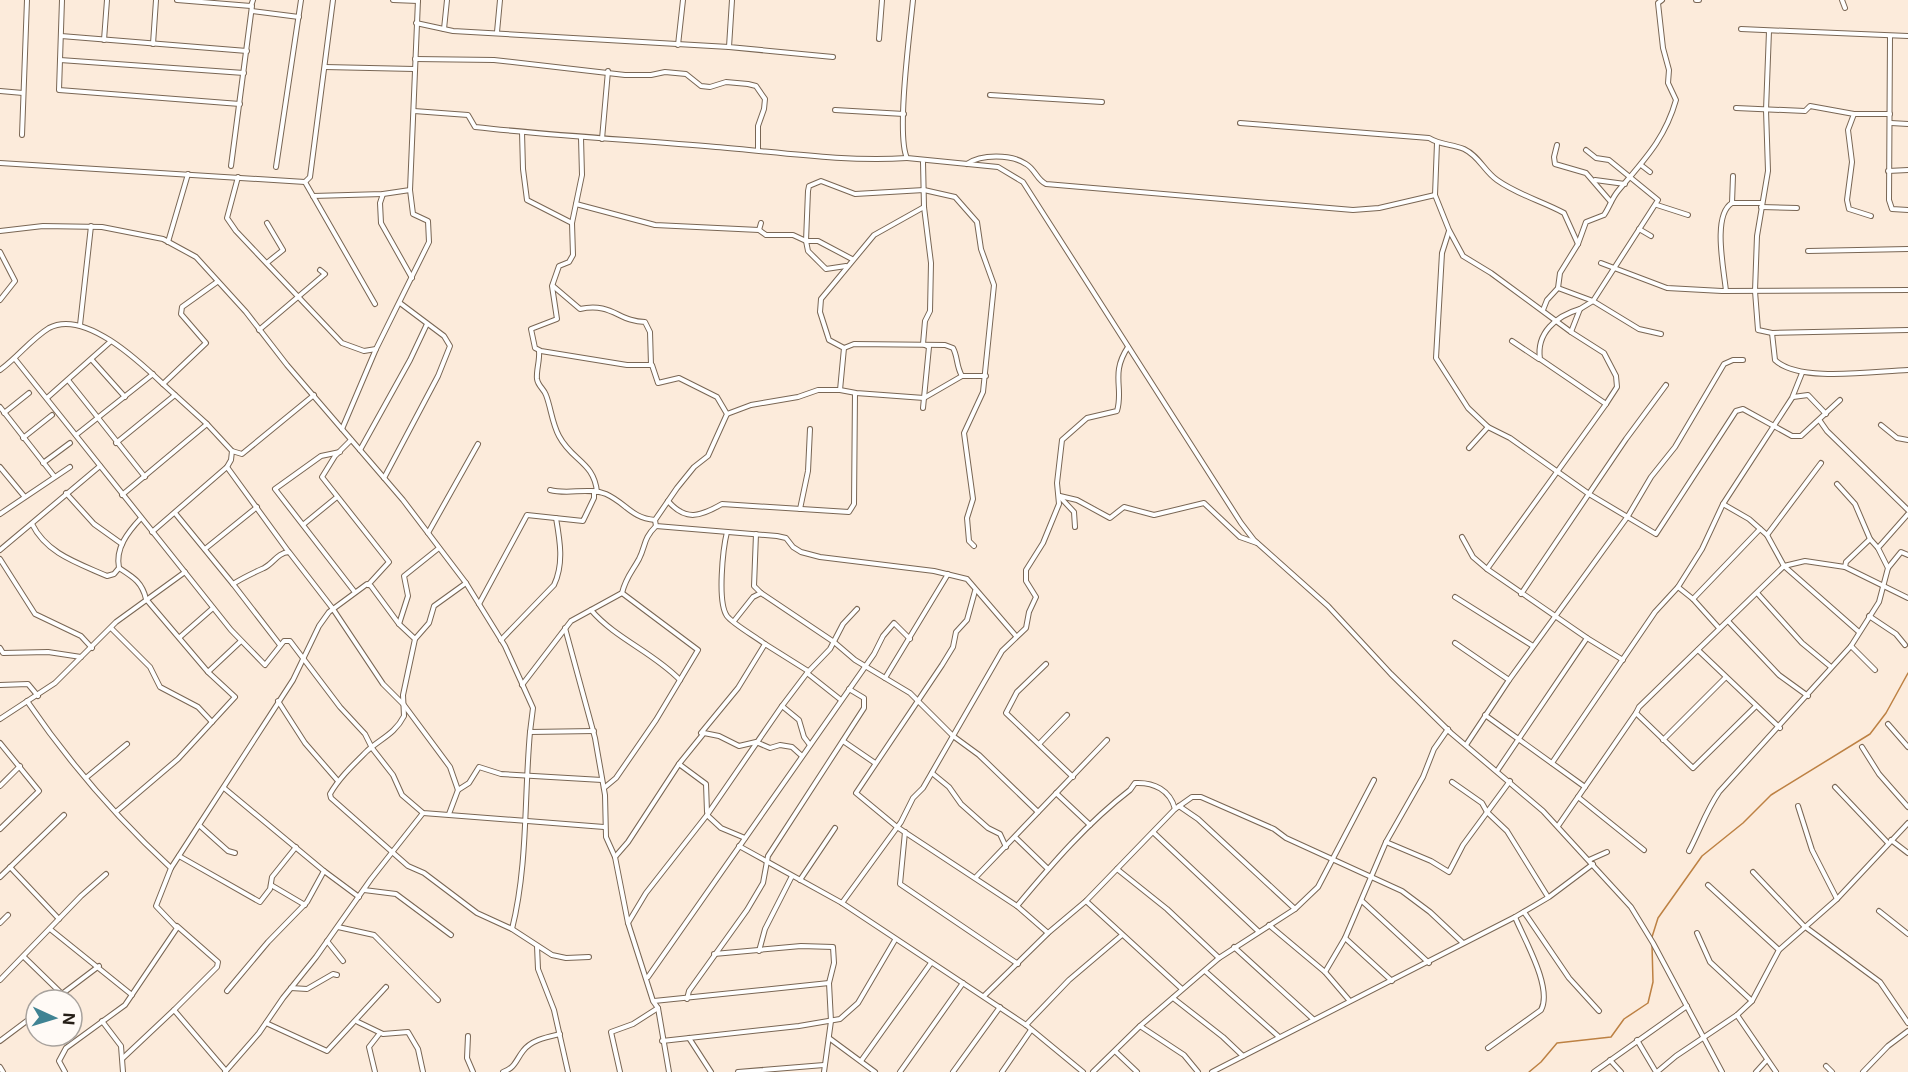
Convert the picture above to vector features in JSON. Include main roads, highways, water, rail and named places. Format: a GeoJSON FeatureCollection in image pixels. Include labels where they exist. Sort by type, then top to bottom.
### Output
{"type":"FeatureCollection","features":[{"type":"Feature","properties":{"kind":"waterway"},"geometry":{"type":"LineString","coordinates":[[1652,937],[1658,918],[1702,856],[1743,823],[1771,795],[1870,734],[1886,713],[1908,673]]}},
{"type":"Feature","properties":{"kind":"waterway"},"geometry":{"type":"LineString","coordinates":[[1529,1072],[1557,1043],[1611,1037],[1624,1019],[1648,1003],[1653,982],[1652,945]]}}]}
